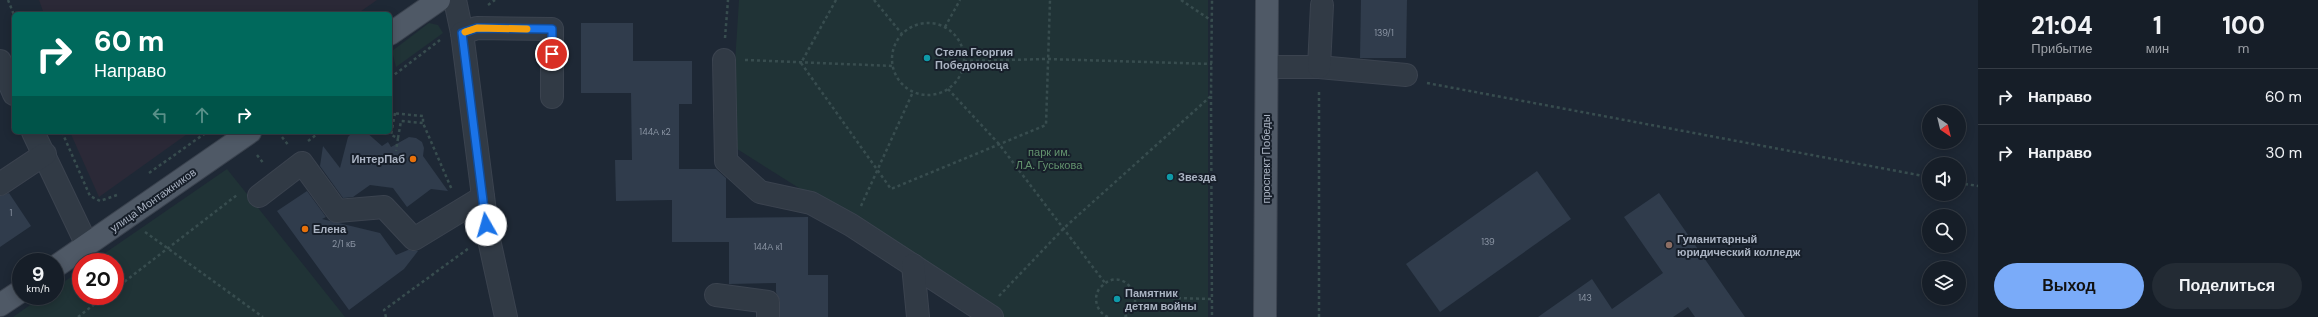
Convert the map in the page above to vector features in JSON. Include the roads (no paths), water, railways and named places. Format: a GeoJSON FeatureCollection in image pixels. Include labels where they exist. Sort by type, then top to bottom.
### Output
{"type":"FeatureCollection","features":[{"type":"Feature","properties":{"kind":"main road"},"geometry":{"type":"LineString","coordinates":[[392,33],[439,0]]}},
{"type":"Feature","properties":{"kind":"main road","name":"проспект Победы"},"geometry":{"type":"LineString","coordinates":[[1265,317],[1267,0]]}},
{"type":"Feature","properties":{"kind":"main road","name":"улица Монтажников"},"geometry":{"type":"LineString","coordinates":[[64,261],[247,134]]}},
{"type":"Feature","properties":{"kind":"main road"},"geometry":{"type":"LineString","coordinates":[[0,305],[12,297]]}},
{"type":"Feature","properties":{"kind":"lane"},"geometry":{"type":"LineString","coordinates":[[455,0],[462,33],[488,235],[506,317]]}},
{"type":"Feature","properties":{"kind":"lane"},"geometry":{"type":"LineString","coordinates":[[1320,67],[1322,5]]}},
{"type":"Feature","properties":{"kind":"lane"},"geometry":{"type":"LineString","coordinates":[[462,33],[477,28],[552,29],[552,97]]}},
{"type":"Feature","properties":{"kind":"lane"},"geometry":{"type":"LineString","coordinates":[[724,60],[726,161],[760,192],[811,203],[851,225],[988,314]]}},
{"type":"Feature","properties":{"kind":"lane"},"geometry":{"type":"LineString","coordinates":[[0,61],[12,89]]}},
{"type":"Feature","properties":{"kind":"lane"},"geometry":{"type":"LineString","coordinates":[[1267,67],[1320,67],[1406,75]]}},
{"type":"Feature","properties":{"kind":"lane"},"geometry":{"type":"LineString","coordinates":[[34,134],[45,154],[87,245]]}},
{"type":"Feature","properties":{"kind":"lane"},"geometry":{"type":"LineString","coordinates":[[0,184],[45,154]]}},
{"type":"Feature","properties":{"kind":"lane"},"geometry":{"type":"LineString","coordinates":[[251,193],[302,163],[337,211],[384,207],[414,239],[483,197]]}},
{"type":"Feature","properties":{"kind":"lane"},"geometry":{"type":"LineString","coordinates":[[913,265],[918,317]]}},
{"type":"Feature","properties":{"kind":"lane"},"geometry":{"type":"LineString","coordinates":[[716,295],[768,302],[768,317]]}},
{"type":"Feature","properties":{"kind":"place","name":"Стела Георгия Победоносца"},"geometry":{"type":"Point","coordinates":[927,58]}},
{"type":"Feature","properties":{"kind":"place","name":"ИнтерПаб"},"geometry":{"type":"Point","coordinates":[413,159]}},
{"type":"Feature","properties":{"kind":"place","name":"Звезда"},"geometry":{"type":"Point","coordinates":[1170,177]}},
{"type":"Feature","properties":{"kind":"place","name":"Елена"},"geometry":{"type":"Point","coordinates":[305,229]}},
{"type":"Feature","properties":{"kind":"place","name":"Гуманитарный юридический колледж"},"geometry":{"type":"Point","coordinates":[1669,245]}},
{"type":"Feature","properties":{"kind":"place","name":"Памятник детям войны"},"geometry":{"type":"Point","coordinates":[1117,299]}},
{"type":"Feature","properties":{"kind":"park label","name":"парк им. Л.А. Гуськова"},"geometry":{"type":"Point","coordinates":[1049,158]}}]}
